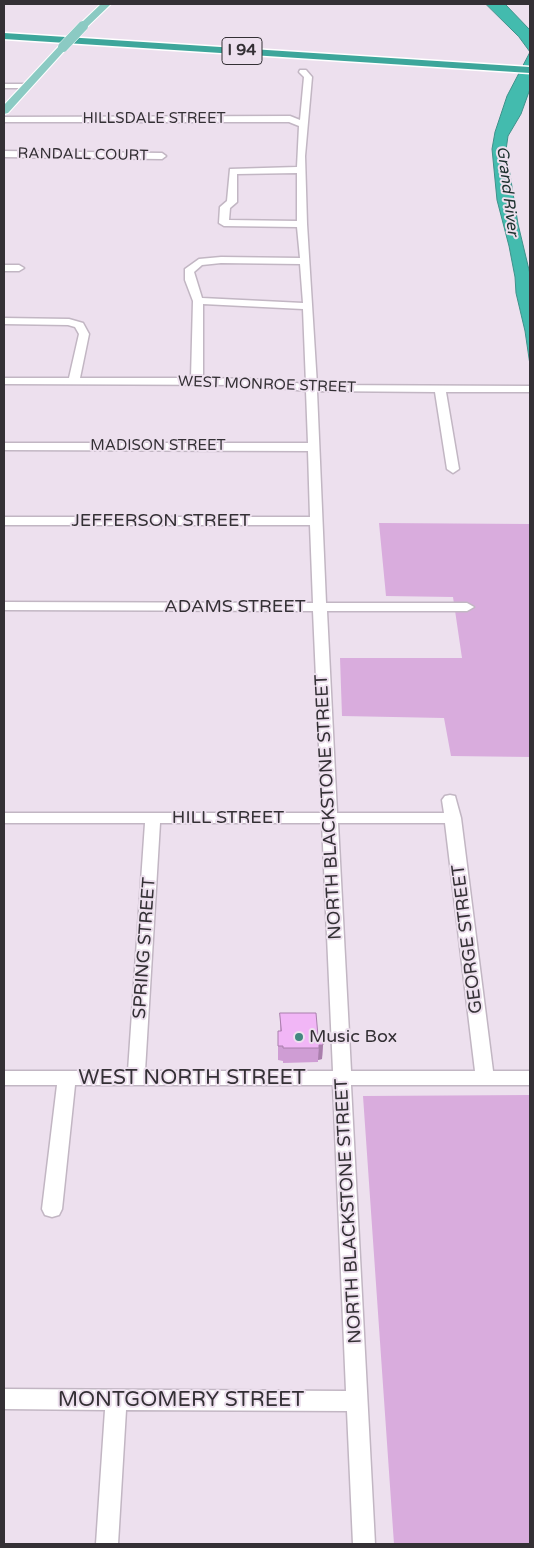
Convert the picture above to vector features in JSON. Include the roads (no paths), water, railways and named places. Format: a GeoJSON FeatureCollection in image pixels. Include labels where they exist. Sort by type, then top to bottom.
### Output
{"type":"FeatureCollection","features":[{"type":"Feature","properties":{"kind":"highway","name":"I 94"},"geometry":{"type":"LineString","coordinates":[[4,30],[150,37],[530,70]]}},
{"type":"Feature","properties":{"kind":"highway","name":"I 94"},"geometry":{"type":"LineString","coordinates":[[4,36],[478,64],[530,63]]}},
{"type":"Feature","properties":{"kind":"main road"},"geometry":{"type":"LineString","coordinates":[[4,111],[106,4]]}},
{"type":"Feature","properties":{"kind":"street","name":"NORTH BLACKSTONE STREET"},"geometry":{"type":"LineString","coordinates":[[304,72],[308,77],[302,124],[300,170],[302,224],[308,306],[329,818],[364,1544]]}},
{"type":"Feature","properties":{"kind":"street"},"geometry":{"type":"LineString","coordinates":[[4,86],[27,86]]}},
{"type":"Feature","properties":{"kind":"street","name":"HILLSDALE STREET"},"geometry":{"type":"LineString","coordinates":[[4,119],[290,120],[302,124]]}},
{"type":"Feature","properties":{"kind":"street","name":"RANDALL COURT"},"geometry":{"type":"LineString","coordinates":[[4,154],[162,156]]}},
{"type":"Feature","properties":{"kind":"street"},"geometry":{"type":"LineString","coordinates":[[300,170],[232,171],[232,202],[225,207],[224,223],[302,224]]}},
{"type":"Feature","properties":{"kind":"street"},"geometry":{"type":"LineString","coordinates":[[198,382],[198,301],[189,275],[192,268],[199,262],[221,260],[304,260]]}},
{"type":"Feature","properties":{"kind":"street"},"geometry":{"type":"LineString","coordinates":[[4,268],[19,268]]}},
{"type":"Feature","properties":{"kind":"street"},"geometry":{"type":"LineString","coordinates":[[198,301],[308,306]]}},
{"type":"Feature","properties":{"kind":"street"},"geometry":{"type":"LineString","coordinates":[[4,321],[69,322],[79,325],[83,329],[84,334],[74,381]]}},
{"type":"Feature","properties":{"kind":"street","name":"WEST MONROE STREET"},"geometry":{"type":"LineString","coordinates":[[4,381],[252,382],[311,388],[530,389]]}},
{"type":"Feature","properties":{"kind":"street"},"geometry":{"type":"LineString","coordinates":[[440,388],[453,469]]}},
{"type":"Feature","properties":{"kind":"street","name":"MADISON STREET"},"geometry":{"type":"LineString","coordinates":[[4,446],[313,446]]}},
{"type":"Feature","properties":{"kind":"street","name":"JEFFERSON STREET"},"geometry":{"type":"LineString","coordinates":[[4,521],[317,521]]}},
{"type":"Feature","properties":{"kind":"street","name":"ADAMS STREET"},"geometry":{"type":"LineString","coordinates":[[4,606],[467,607]]}},
{"type":"Feature","properties":{"kind":"street","name":"GEORGE STREET"},"geometry":{"type":"LineString","coordinates":[[450,800],[484,1078]]}},
{"type":"Feature","properties":{"kind":"street","name":"HILL STREET"},"geometry":{"type":"LineString","coordinates":[[4,818],[453,818]]}},
{"type":"Feature","properties":{"kind":"street","name":"SPRING STREET"},"geometry":{"type":"LineString","coordinates":[[136,1078],[153,818]]}},
{"type":"Feature","properties":{"kind":"street","name":"WEST NORTH STREET"},"geometry":{"type":"LineString","coordinates":[[4,1078],[530,1078]]}},
{"type":"Feature","properties":{"kind":"street"},"geometry":{"type":"LineString","coordinates":[[52,1208],[67,1078]]}},
{"type":"Feature","properties":{"kind":"street","name":"MONTGOMERY STREET"},"geometry":{"type":"LineString","coordinates":[[4,1399],[358,1401]]}},
{"type":"Feature","properties":{"kind":"street"},"geometry":{"type":"LineString","coordinates":[[107,1544],[116,1400]]}},
{"type":"Feature","properties":{"kind":"water"},"geometry":{"type":"Polygon","coordinates":[[[486,4],[505,4],[530,30],[530,52],[519,37],[486,4]]]}},
{"type":"Feature","properties":{"kind":"water","name":"Grand River"},"geometry":{"type":"Polygon","coordinates":[[[530,52],[530,89],[521,114],[508,136],[506,150],[518,224],[530,274],[530,365],[509,246],[497,200],[492,149],[495,132],[507,96],[530,52]]]}},
{"type":"Feature","properties":{"kind":"place","name":"Music Box"},"geometry":{"type":"Point","coordinates":[299,1037]}}]}
